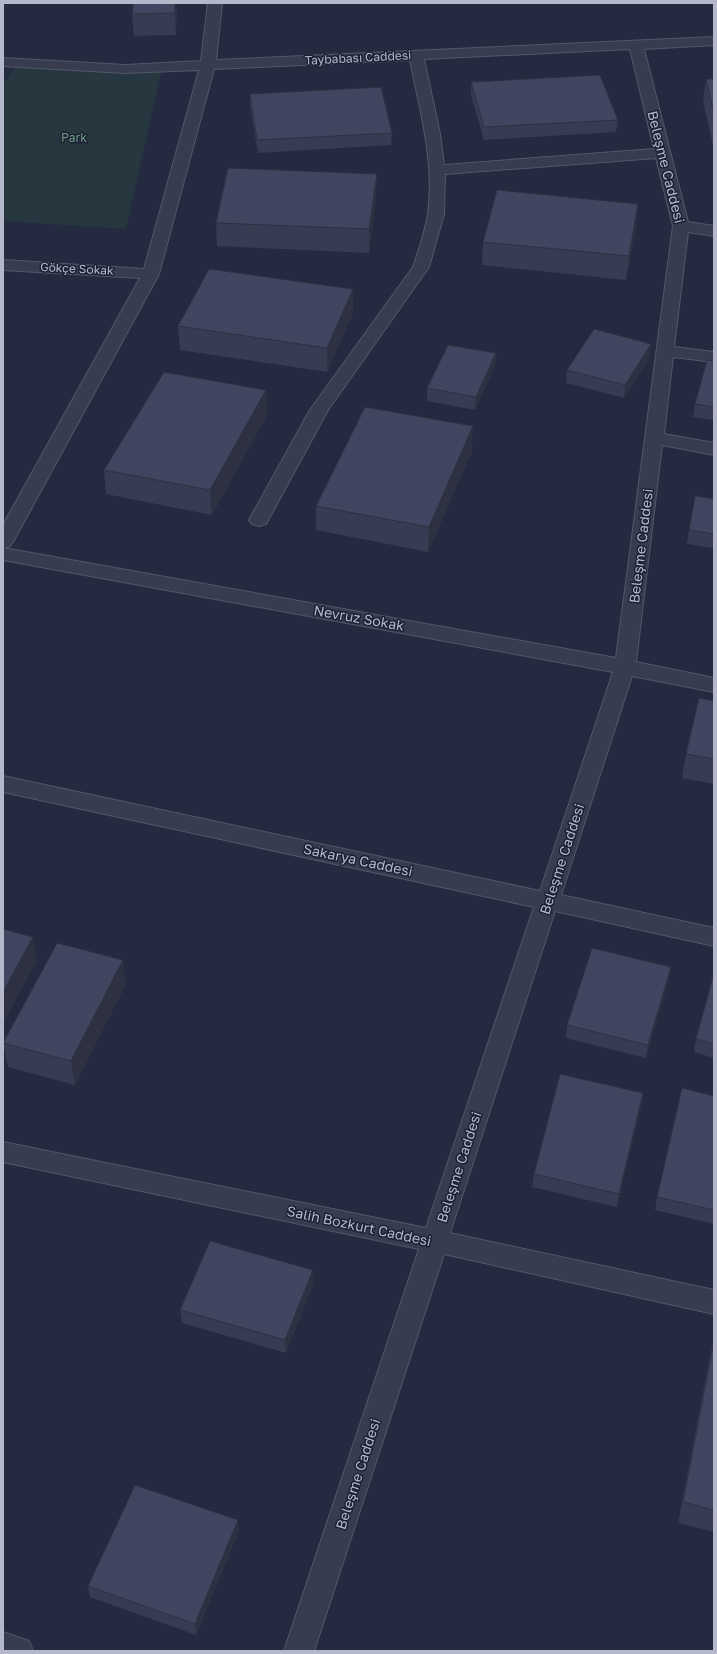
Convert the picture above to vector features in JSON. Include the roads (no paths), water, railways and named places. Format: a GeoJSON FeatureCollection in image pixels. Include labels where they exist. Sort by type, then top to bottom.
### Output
{"type":"FeatureCollection","features":[{"type":"Feature","properties":{"kind":"street"},"geometry":{"type":"LineString","coordinates":[[3,542],[151,274],[208,65],[215,3]]}},
{"type":"Feature","properties":{"kind":"street","name":"Taybabası Caddesi"},"geometry":{"type":"LineString","coordinates":[[4,63],[125,69],[714,41]]}},
{"type":"Feature","properties":{"kind":"street","name":"Beleşme Caddesi"},"geometry":{"type":"LineString","coordinates":[[299,1651],[625,667],[681,226],[636,44]]}},
{"type":"Feature","properties":{"kind":"street"},"geometry":{"type":"LineString","coordinates":[[259,520],[319,410],[421,267],[430,240],[436,214],[437,170],[416,55]]}},
{"type":"Feature","properties":{"kind":"street"},"geometry":{"type":"LineString","coordinates":[[437,170],[663,153]]}},
{"type":"Feature","properties":{"kind":"street"},"geometry":{"type":"LineString","coordinates":[[681,226],[714,231]]}},
{"type":"Feature","properties":{"kind":"street","name":"Gökçe Sokak"},"geometry":{"type":"LineString","coordinates":[[3,265],[151,274]]}},
{"type":"Feature","properties":{"kind":"street"},"geometry":{"type":"LineString","coordinates":[[666,351],[714,357]]}},
{"type":"Feature","properties":{"kind":"street"},"geometry":{"type":"LineString","coordinates":[[654,438],[714,449]]}},
{"type":"Feature","properties":{"kind":"street","name":"Nevruz Sokak"},"geometry":{"type":"LineString","coordinates":[[3,554],[625,667],[714,685]]}},
{"type":"Feature","properties":{"kind":"street","name":"Sakarya Caddesi"},"geometry":{"type":"LineString","coordinates":[[3,784],[714,937]]}},
{"type":"Feature","properties":{"kind":"street","name":"Salih Bozkurt Caddesi"},"geometry":{"type":"LineString","coordinates":[[3,1152],[435,1241],[714,1302]]}},
{"type":"Feature","properties":{"kind":"street"},"geometry":{"type":"LineString","coordinates":[[3,1647],[18,1651]]}},
{"type":"Feature","properties":{"kind":"park label","name":"Park"},"geometry":{"type":"Point","coordinates":[74,138]}}]}
